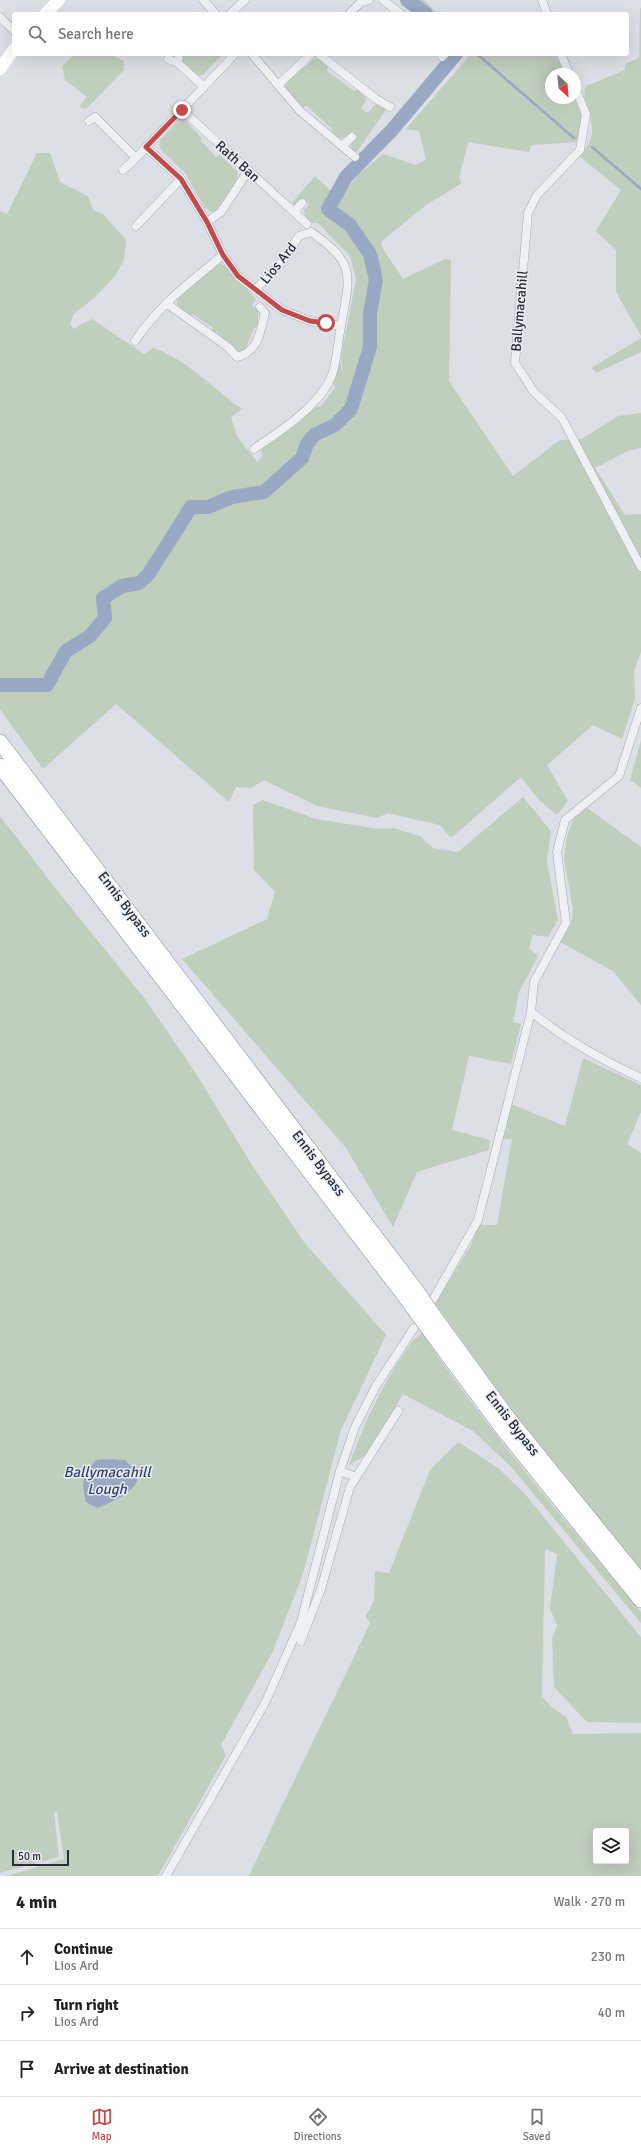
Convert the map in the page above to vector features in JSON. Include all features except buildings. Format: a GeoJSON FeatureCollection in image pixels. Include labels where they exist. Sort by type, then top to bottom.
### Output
{"type":"FeatureCollection","features":[{"type":"Feature","properties":{"kind":"highway","name":"Ennis Bypass"},"geometry":{"type":"LineString","coordinates":[[0,742],[411,1294],[503,1429],[641,1600]]}},
{"type":"Feature","properties":{"kind":"highway","name":"Ennis Bypass"},"geometry":{"type":"LineString","coordinates":[[0,766],[411,1294]]}},
{"type":"Feature","properties":{"kind":"highway","name":"Ennis Bypass"},"geometry":{"type":"LineString","coordinates":[[434,1327],[641,1582]]}},
{"type":"Feature","properties":{"kind":"main road"},"geometry":{"type":"LineString","coordinates":[[47,12],[59,0]]}},
{"type":"Feature","properties":{"kind":"main road"},"geometry":{"type":"LineString","coordinates":[[0,69],[12,52]]}},
{"type":"Feature","properties":{"kind":"street"},"geometry":{"type":"LineString","coordinates":[[203,0],[214,12]]}},
{"type":"Feature","properties":{"kind":"street"},"geometry":{"type":"LineString","coordinates":[[232,12],[245,0]]}},
{"type":"Feature","properties":{"kind":"street"},"geometry":{"type":"LineString","coordinates":[[351,12],[360,3],[369,0]]}},
{"type":"Feature","properties":{"kind":"street"},"geometry":{"type":"LineString","coordinates":[[382,0],[398,12]]}},
{"type":"Feature","properties":{"kind":"street"},"geometry":{"type":"LineString","coordinates":[[542,0],[546,12]]}},
{"type":"Feature","properties":{"kind":"street"},"geometry":{"type":"LineString","coordinates":[[0,17],[12,29]]}},
{"type":"Feature","properties":{"kind":"street"},"geometry":{"type":"LineString","coordinates":[[178,63],[179,56]]}},
{"type":"Feature","properties":{"kind":"street"},"geometry":{"type":"LineString","coordinates":[[123,170],[232,56]]}},
{"type":"Feature","properties":{"kind":"street"},"geometry":{"type":"LineString","coordinates":[[254,56],[300,111],[355,157]]}},
{"type":"Feature","properties":{"kind":"street"},"geometry":{"type":"LineString","coordinates":[[278,86],[309,56]]}},
{"type":"Feature","properties":{"kind":"street"},"geometry":{"type":"LineString","coordinates":[[321,56],[374,102],[390,107]]}},
{"type":"Feature","properties":{"kind":"street"},"geometry":{"type":"LineString","coordinates":[[562,56],[567,68]]}},
{"type":"Feature","properties":{"kind":"street"},"geometry":{"type":"LineString","coordinates":[[168,59],[178,63],[204,87]]}},
{"type":"Feature","properties":{"kind":"street","name":"Ballymacahill"},"geometry":{"type":"LineString","coordinates":[[581,102],[586,114],[580,150],[537,194],[528,212],[515,363],[534,392],[562,418],[641,567]]}},
{"type":"Feature","properties":{"kind":"street","name":"Rath Ban"},"geometry":{"type":"LineString","coordinates":[[182,110],[307,224]]}},
{"type":"Feature","properties":{"kind":"street"},"geometry":{"type":"LineString","coordinates":[[89,121],[95,117],[136,158]]}},
{"type":"Feature","properties":{"kind":"street"},"geometry":{"type":"LineString","coordinates":[[342,146],[352,137]]}},
{"type":"Feature","properties":{"kind":"street","name":"Lios Ard"},"geometry":{"type":"LineString","coordinates":[[146,147],[181,179],[207,222],[223,255],[238,276],[282,310],[310,321],[341,326]]}},
{"type":"Feature","properties":{"kind":"street"},"geometry":{"type":"LineString","coordinates":[[207,222],[221,212],[248,171]]}},
{"type":"Feature","properties":{"kind":"street"},"geometry":{"type":"LineString","coordinates":[[136,226],[181,179]]}},
{"type":"Feature","properties":{"kind":"street"},"geometry":{"type":"LineString","coordinates":[[294,212],[302,203]]}},
{"type":"Feature","properties":{"kind":"street","name":"Lios Ard"},"geometry":{"type":"LineString","coordinates":[[254,449],[288,425],[322,392],[332,374],[348,282],[344,261],[332,247],[311,232],[299,236],[281,263],[255,290]]}},
{"type":"Feature","properties":{"kind":"street"},"geometry":{"type":"LineString","coordinates":[[135,341],[151,318],[166,303],[223,255]]}},
{"type":"Feature","properties":{"kind":"street"},"geometry":{"type":"LineString","coordinates":[[166,303],[228,347],[238,357],[248,354],[256,344],[265,313],[260,307]]}},
{"type":"Feature","properties":{"kind":"street"},"geometry":{"type":"LineString","coordinates":[[434,1298],[478,1220],[531,1012],[534,982],[566,923],[557,852],[565,820],[619,776],[641,708]]}},
{"type":"Feature","properties":{"kind":"street"},"geometry":{"type":"LineString","coordinates":[[531,1012],[561,1036],[615,1066],[641,1078]]}},
{"type":"Feature","properties":{"kind":"street"},"geometry":{"type":"LineString","coordinates":[[166,1876],[265,1703],[301,1622],[340,1471],[355,1427],[376,1386],[414,1328]]}},
{"type":"Feature","properties":{"kind":"street"},"geometry":{"type":"LineString","coordinates":[[301,1641],[321,1589],[348,1494],[356,1477],[398,1411]]}},
{"type":"Feature","properties":{"kind":"street"},"geometry":{"type":"LineString","coordinates":[[340,1471],[356,1477]]}},
{"type":"Feature","properties":{"kind":"street"},"geometry":{"type":"LineString","coordinates":[[310,1586],[321,1589]]}},
{"type":"Feature","properties":{"kind":"green space"},"geometry":{"type":"Polygon","coordinates":[[[406,0],[424,0],[436,12],[421,12],[406,0]]]}},
{"type":"Feature","properties":{"kind":"green space"},"geometry":{"type":"Polygon","coordinates":[[[640,8],[641,336],[616,292],[616,250],[596,231],[621,190],[579,156],[589,143],[592,134],[592,126],[586,106],[584,92],[586,86],[625,70],[626,63],[639,58],[640,8]]]}},
{"type":"Feature","properties":{"kind":"green space"},"geometry":{"type":"Polygon","coordinates":[[[73,56],[113,56],[124,61],[124,70],[86,109],[79,107],[87,97],[65,80],[62,66],[73,56]]]}},
{"type":"Feature","properties":{"kind":"green space"},"geometry":{"type":"Polygon","coordinates":[[[183,56],[221,56],[203,75],[197,76],[183,63],[183,56]]]}},
{"type":"Feature","properties":{"kind":"green space"},"geometry":{"type":"Polygon","coordinates":[[[469,56],[556,56],[563,68],[545,68],[545,104],[578,104],[582,124],[580,136],[577,142],[531,145],[529,152],[468,142],[459,178],[462,183],[426,205],[382,241],[381,246],[403,279],[445,259],[451,260],[449,381],[513,476],[560,440],[582,439],[618,416],[641,413],[641,448],[628,451],[595,468],[625,515],[641,514],[641,652],[634,671],[635,699],[622,739],[593,725],[547,765],[568,801],[557,815],[539,800],[521,777],[451,838],[440,825],[388,813],[377,818],[317,806],[264,780],[251,788],[236,787],[229,802],[116,704],[43,769],[0,709],[0,211],[7,214],[37,153],[50,153],[60,182],[88,196],[93,210],[103,214],[126,240],[124,260],[115,276],[95,297],[74,314],[70,323],[73,329],[92,319],[144,354],[153,348],[177,359],[242,409],[231,417],[237,436],[257,462],[263,456],[261,452],[264,446],[314,406],[320,407],[336,387],[332,382],[340,360],[343,374],[341,357],[356,279],[350,256],[318,223],[312,223],[305,218],[304,210],[309,204],[302,199],[294,205],[292,203],[315,176],[332,192],[327,199],[335,205],[358,175],[383,154],[416,165],[426,159],[419,131],[406,129],[469,56]]]}},
{"type":"Feature","properties":{"kind":"green space"},"geometry":{"type":"Polygon","coordinates":[[[314,59],[319,59],[328,67],[327,71],[354,91],[358,90],[365,95],[366,101],[361,108],[367,113],[375,105],[380,105],[386,110],[356,153],[352,151],[351,144],[357,136],[352,132],[341,139],[333,134],[332,129],[307,106],[303,107],[287,91],[285,86],[287,82],[314,59]]]}},
{"type":"Feature","properties":{"kind":"green space"},"geometry":{"type":"Polygon","coordinates":[[[186,121],[201,137],[201,141],[216,157],[220,155],[238,172],[237,181],[215,212],[205,208],[185,173],[160,149],[159,142],[176,123],[186,121]]]}},
{"type":"Feature","properties":{"kind":"green space"},"geometry":{"type":"Polygon","coordinates":[[[222,264],[234,274],[256,299],[252,306],[258,310],[258,327],[254,328],[247,345],[249,347],[239,353],[231,344],[213,332],[212,327],[192,314],[188,315],[183,312],[177,304],[177,298],[216,265],[222,264]]]}},
{"type":"Feature","properties":{"kind":"green space"},"geometry":{"type":"Polygon","coordinates":[[[641,338],[641,352],[596,373],[591,368],[641,338]]]}},
{"type":"Feature","properties":{"kind":"green space"},"geometry":{"type":"Polygon","coordinates":[[[641,740],[641,788],[630,780],[641,740]]]}},
{"type":"Feature","properties":{"kind":"green space"},"geometry":{"type":"Polygon","coordinates":[[[523,797],[551,831],[547,862],[558,920],[548,937],[533,935],[529,948],[538,956],[519,992],[513,1022],[521,1024],[511,1064],[469,1056],[452,1130],[490,1140],[489,1150],[417,1172],[393,1227],[346,1148],[182,959],[267,919],[275,892],[254,870],[253,805],[263,800],[316,819],[379,829],[393,828],[420,836],[433,848],[458,852],[523,797]]]}},
{"type":"Feature","properties":{"kind":"green space"},"geometry":{"type":"Polygon","coordinates":[[[586,807],[641,847],[641,1005],[613,971],[560,942],[571,924],[573,910],[564,859],[567,836],[573,820],[586,807]]]}},
{"type":"Feature","properties":{"kind":"green space"},"geometry":{"type":"Polygon","coordinates":[[[0,816],[56,889],[145,999],[195,1072],[252,1165],[304,1242],[386,1335],[341,1430],[303,1574],[272,1653],[221,1745],[226,1755],[158,1876],[6,1876],[64,1859],[57,1812],[54,1813],[59,1857],[0,1873],[0,816]]]}},
{"type":"Feature","properties":{"kind":"green space"},"geometry":{"type":"Polygon","coordinates":[[[583,1058],[641,1085],[641,1112],[627,1144],[641,1153],[641,1570],[511,1409],[435,1303],[470,1247],[479,1225],[497,1225],[512,1139],[503,1139],[511,1104],[565,1126],[583,1058]]]}},
{"type":"Feature","properties":{"kind":"green space"},"geometry":{"type":"Polygon","coordinates":[[[422,1333],[447,1369],[501,1440],[556,1510],[641,1612],[641,1623],[512,1468],[473,1431],[403,1394],[374,1444],[364,1456],[349,1465],[359,1439],[383,1388],[408,1347],[422,1333]]]}},
{"type":"Feature","properties":{"kind":"green space"},"geometry":{"type":"Polygon","coordinates":[[[458,1442],[498,1468],[525,1494],[641,1637],[641,1723],[587,1722],[554,1687],[552,1639],[557,1626],[550,1608],[557,1554],[545,1549],[542,1697],[553,1708],[566,1717],[573,1734],[641,1733],[641,1876],[249,1876],[370,1623],[366,1616],[374,1600],[375,1571],[389,1573],[430,1470],[458,1442]]]}},
{"type":"Feature","properties":{"kind":"water","name":"Ballymacahill Lough"},"geometry":{"type":"Polygon","coordinates":[[[96,1460],[125,1460],[136,1471],[137,1481],[131,1490],[113,1501],[97,1508],[86,1502],[83,1489],[84,1479],[88,1470],[96,1460]]]}},
{"type":"Feature","properties":{"kind":"waterway"},"geometry":{"type":"LineString","coordinates":[[407,0],[423,12]]}},
{"type":"Feature","properties":{"kind":"waterway"},"geometry":{"type":"LineString","coordinates":[[0,685],[47,685],[66,651],[90,636],[105,618],[103,598],[122,586],[139,583],[148,575],[191,507],[208,507],[232,497],[264,492],[302,458],[307,444],[314,435],[335,425],[351,409],[370,347],[370,313],[376,280],[370,254],[350,225],[328,209],[346,177],[392,130],[454,56]]}},
{"type":"Feature","properties":{"kind":"waterway"},"geometry":{"type":"LineString","coordinates":[[479,56],[574,138]]}},
{"type":"Feature","properties":{"kind":"waterway"},"geometry":{"type":"LineString","coordinates":[[592,147],[641,189]]}},
{"type":"Feature","properties":{"kind":"route"},"geometry":{"type":"LineString","coordinates":[[182,110],[146,147],[181,179],[207,222],[223,255],[238,276],[282,310],[310,321],[326,323]]}}]}
